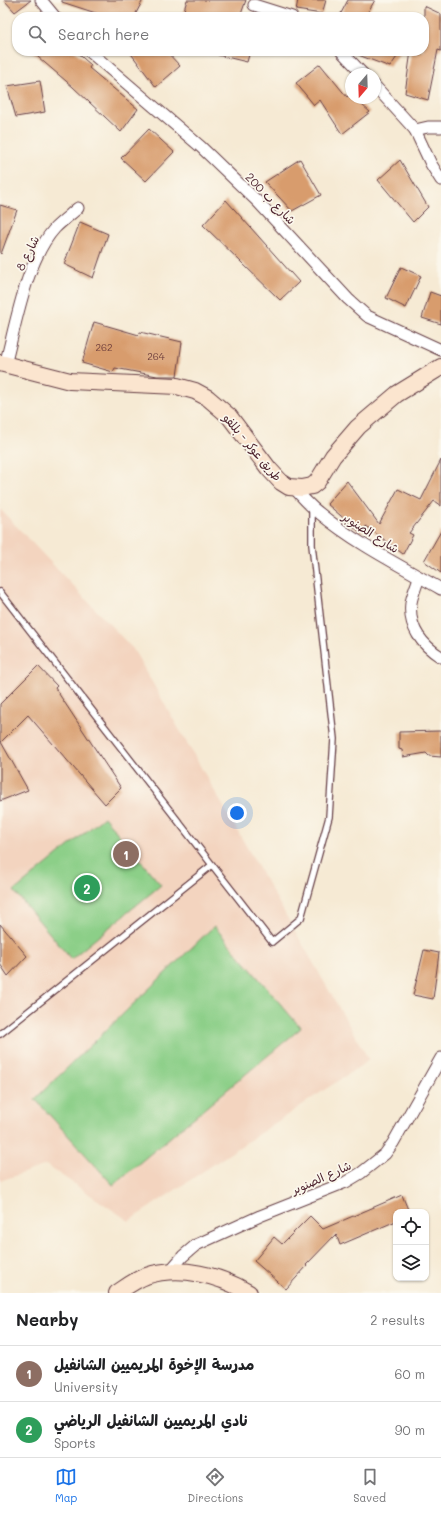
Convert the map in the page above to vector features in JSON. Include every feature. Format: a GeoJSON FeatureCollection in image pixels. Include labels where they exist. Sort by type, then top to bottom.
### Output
{"type":"FeatureCollection","features":[{"type":"Feature","properties":{"kind":"street"},"geometry":{"type":"LineString","coordinates":[[41,0],[51,12]]}},
{"type":"Feature","properties":{"kind":"street"},"geometry":{"type":"LineString","coordinates":[[254,4],[277,12]]}},
{"type":"Feature","properties":{"kind":"street","name":"شارع ب 200"},"geometry":{"type":"LineString","coordinates":[[95,56],[201,147],[258,202],[348,299],[367,316],[441,350]]}},
{"type":"Feature","properties":{"kind":"street"},"geometry":{"type":"LineString","coordinates":[[346,56],[357,68]]}},
{"type":"Feature","properties":{"kind":"street"},"geometry":{"type":"LineString","coordinates":[[381,93],[415,130],[431,164],[441,180]]}},
{"type":"Feature","properties":{"kind":"street"},"geometry":{"type":"LineString","coordinates":[[415,130],[428,127],[441,127]]}},
{"type":"Feature","properties":{"kind":"street","name":"شارع 8"},"geometry":{"type":"LineString","coordinates":[[2,364],[33,266],[43,246],[55,229],[78,208]]}},
{"type":"Feature","properties":{"kind":"street","name":"طريق عوكر - بللفو"},"geometry":{"type":"LineString","coordinates":[[2,364],[70,381],[177,386],[195,391],[208,398],[229,416],[269,469],[281,482],[288,487],[294,488],[312,486],[317,482],[333,456],[358,427],[397,394],[441,367]]}},
{"type":"Feature","properties":{"kind":"street","name":"شارع الصنوبر"},"geometry":{"type":"LineString","coordinates":[[294,488],[312,507],[344,532],[441,589]]}},
{"type":"Feature","properties":{"kind":"street"},"geometry":{"type":"LineString","coordinates":[[419,577],[411,602],[410,614],[414,627],[422,642],[441,657]]}},
{"type":"Feature","properties":{"kind":"street","name":"شارع الصنوبر"},"geometry":{"type":"LineString","coordinates":[[169,1272],[183,1256],[196,1245],[254,1219],[346,1182],[374,1164],[385,1154],[393,1143],[441,1058]]}},
{"type":"Feature","properties":{"kind":"street"},"geometry":{"type":"LineString","coordinates":[[116,1293],[145,1277],[169,1272],[184,1272],[212,1277],[249,1293]]}},
{"type":"Feature","properties":{"kind":"lane"},"geometry":{"type":"LineString","coordinates":[[0,592],[272,942],[301,918],[329,817],[334,739],[312,545],[312,507]]}},
{"type":"Feature","properties":{"kind":"lane"},"geometry":{"type":"LineString","coordinates":[[0,1034],[212,865]]}},
{"type":"Feature","properties":{"kind":"shaded area"},"geometry":{"type":"Polygon","coordinates":[[[0,509],[133,649],[369,1060],[129,1221],[46,1165],[0,1181],[0,509]]]}},
{"type":"Feature","properties":{"kind":"green space"},"geometry":{"type":"Polygon","coordinates":[[[104,817],[161,885],[71,959],[14,891],[104,817]]]}},
{"type":"Feature","properties":{"kind":"green space"},"geometry":{"type":"Polygon","coordinates":[[[214,926],[301,1028],[113,1185],[35,1099],[214,926]]]}},
{"type":"Feature","properties":{"kind":"building"},"geometry":{"type":"Polygon","coordinates":[[[4,0],[31,0],[15,12],[4,0]]]}},
{"type":"Feature","properties":{"kind":"building"},"geometry":{"type":"Polygon","coordinates":[[[62,0],[143,0],[137,12],[93,12],[62,2],[62,0]]]}},
{"type":"Feature","properties":{"kind":"building"},"geometry":{"type":"Polygon","coordinates":[[[187,0],[246,0],[242,12],[183,12],[187,0]]]}},
{"type":"Feature","properties":{"kind":"building"},"geometry":{"type":"Polygon","coordinates":[[[298,0],[326,0],[323,12],[296,10],[298,0]]]}},
{"type":"Feature","properties":{"kind":"building"},"geometry":{"type":"Polygon","coordinates":[[[348,0],[375,0],[368,12],[342,12],[348,0]]]}},
{"type":"Feature","properties":{"kind":"building"},"geometry":{"type":"Polygon","coordinates":[[[424,6],[441,14],[441,51],[438,50],[428,100],[405,93],[410,56],[429,56],[429,12],[424,12],[424,6]]]}},
{"type":"Feature","properties":{"kind":"building"},"geometry":{"type":"Polygon","coordinates":[[[37,56],[81,56],[91,65],[89,68],[138,109],[121,132],[73,87],[37,56]]]}},
{"type":"Feature","properties":{"kind":"building"},"geometry":{"type":"Polygon","coordinates":[[[133,56],[171,56],[180,66],[156,87],[133,56]]]}},
{"type":"Feature","properties":{"kind":"building"},"geometry":{"type":"Polygon","coordinates":[[[222,56],[249,56],[247,62],[222,56]]]}},
{"type":"Feature","properties":{"kind":"building"},"geometry":{"type":"Polygon","coordinates":[[[361,56],[398,56],[390,67],[361,56]]]}},
{"type":"Feature","properties":{"kind":"building"},"geometry":{"type":"Polygon","coordinates":[[[320,64],[345,95],[345,104],[361,104],[370,112],[342,134],[320,100],[314,105],[296,83],[320,64]]]}},
{"type":"Feature","properties":{"kind":"building"},"geometry":{"type":"Polygon","coordinates":[[[40,81],[45,112],[16,117],[7,86],[40,81]]]}},
{"type":"Feature","properties":{"kind":"building"},"geometry":{"type":"Polygon","coordinates":[[[149,129],[174,152],[146,181],[121,158],[149,129]]]}},
{"type":"Feature","properties":{"kind":"building"},"geometry":{"type":"Polygon","coordinates":[[[300,159],[321,195],[292,211],[265,182],[300,159]]]}},
{"type":"Feature","properties":{"kind":"building"},"geometry":{"type":"Polygon","coordinates":[[[400,160],[428,207],[413,222],[378,180],[400,160]]]}},
{"type":"Feature","properties":{"kind":"building"},"geometry":{"type":"Polygon","coordinates":[[[226,200],[299,282],[280,300],[203,225],[226,200]]]}},
{"type":"Feature","properties":{"kind":"building"},"geometry":{"type":"Polygon","coordinates":[[[0,205],[17,210],[1,254],[0,253],[0,205]]]}},
{"type":"Feature","properties":{"kind":"building"},"geometry":{"type":"Polygon","coordinates":[[[80,222],[108,234],[93,278],[64,264],[80,222]]]}},
{"type":"Feature","properties":{"kind":"building"},"geometry":{"type":"Polygon","coordinates":[[[401,267],[421,276],[406,308],[386,298],[401,267]]]}},
{"type":"Feature","properties":{"kind":"building"},"geometry":{"type":"Polygon","coordinates":[[[430,292],[441,296],[441,324],[422,318],[430,292]]]}},
{"type":"Feature","properties":{"kind":"building"},"geometry":{"type":"Polygon","coordinates":[[[94,322],[139,335],[140,332],[182,342],[177,376],[157,376],[115,368],[113,372],[82,363],[94,322]]]}},
{"type":"Feature","properties":{"kind":"building"},"geometry":{"type":"Polygon","coordinates":[[[441,460],[441,506],[434,501],[409,533],[413,535],[403,554],[366,526],[361,533],[327,504],[347,481],[379,524],[398,489],[421,500],[441,460]]]}},
{"type":"Feature","properties":{"kind":"building"},"geometry":{"type":"Polygon","coordinates":[[[441,531],[441,573],[424,561],[441,531]]]}},
{"type":"Feature","properties":{"kind":"building"},"geometry":{"type":"Polygon","coordinates":[[[38,666],[57,686],[55,688],[121,788],[105,804],[28,715],[1,742],[28,790],[0,801],[0,704],[38,666]]]}},
{"type":"Feature","properties":{"kind":"building"},"geometry":{"type":"Polygon","coordinates":[[[441,731],[441,757],[429,756],[426,753],[403,757],[402,750],[399,749],[399,732],[441,731]]]}},
{"type":"Feature","properties":{"kind":"building"},"geometry":{"type":"Polygon","coordinates":[[[0,924],[27,956],[8,976],[0,964],[0,924]]]}},
{"type":"Feature","properties":{"kind":"building"},"geometry":{"type":"Polygon","coordinates":[[[424,950],[439,953],[433,999],[413,995],[424,950]]]}},
{"type":"Feature","properties":{"kind":"building"},"geometry":{"type":"Polygon","coordinates":[[[402,1195],[408,1209],[393,1209],[393,1222],[340,1245],[336,1234],[306,1265],[307,1266],[286,1289],[254,1261],[274,1237],[282,1244],[310,1216],[323,1229],[402,1195]]]}},
{"type":"Feature","properties":{"kind":"place","name":"مدرسة الإخوة المريميين الشانفيل"},"geometry":{"type":"Point","coordinates":[126,854]}},
{"type":"Feature","properties":{"kind":"place","name":"نادي المريميين الشانفيل الرياضي"},"geometry":{"type":"Point","coordinates":[87,888]}}]}
